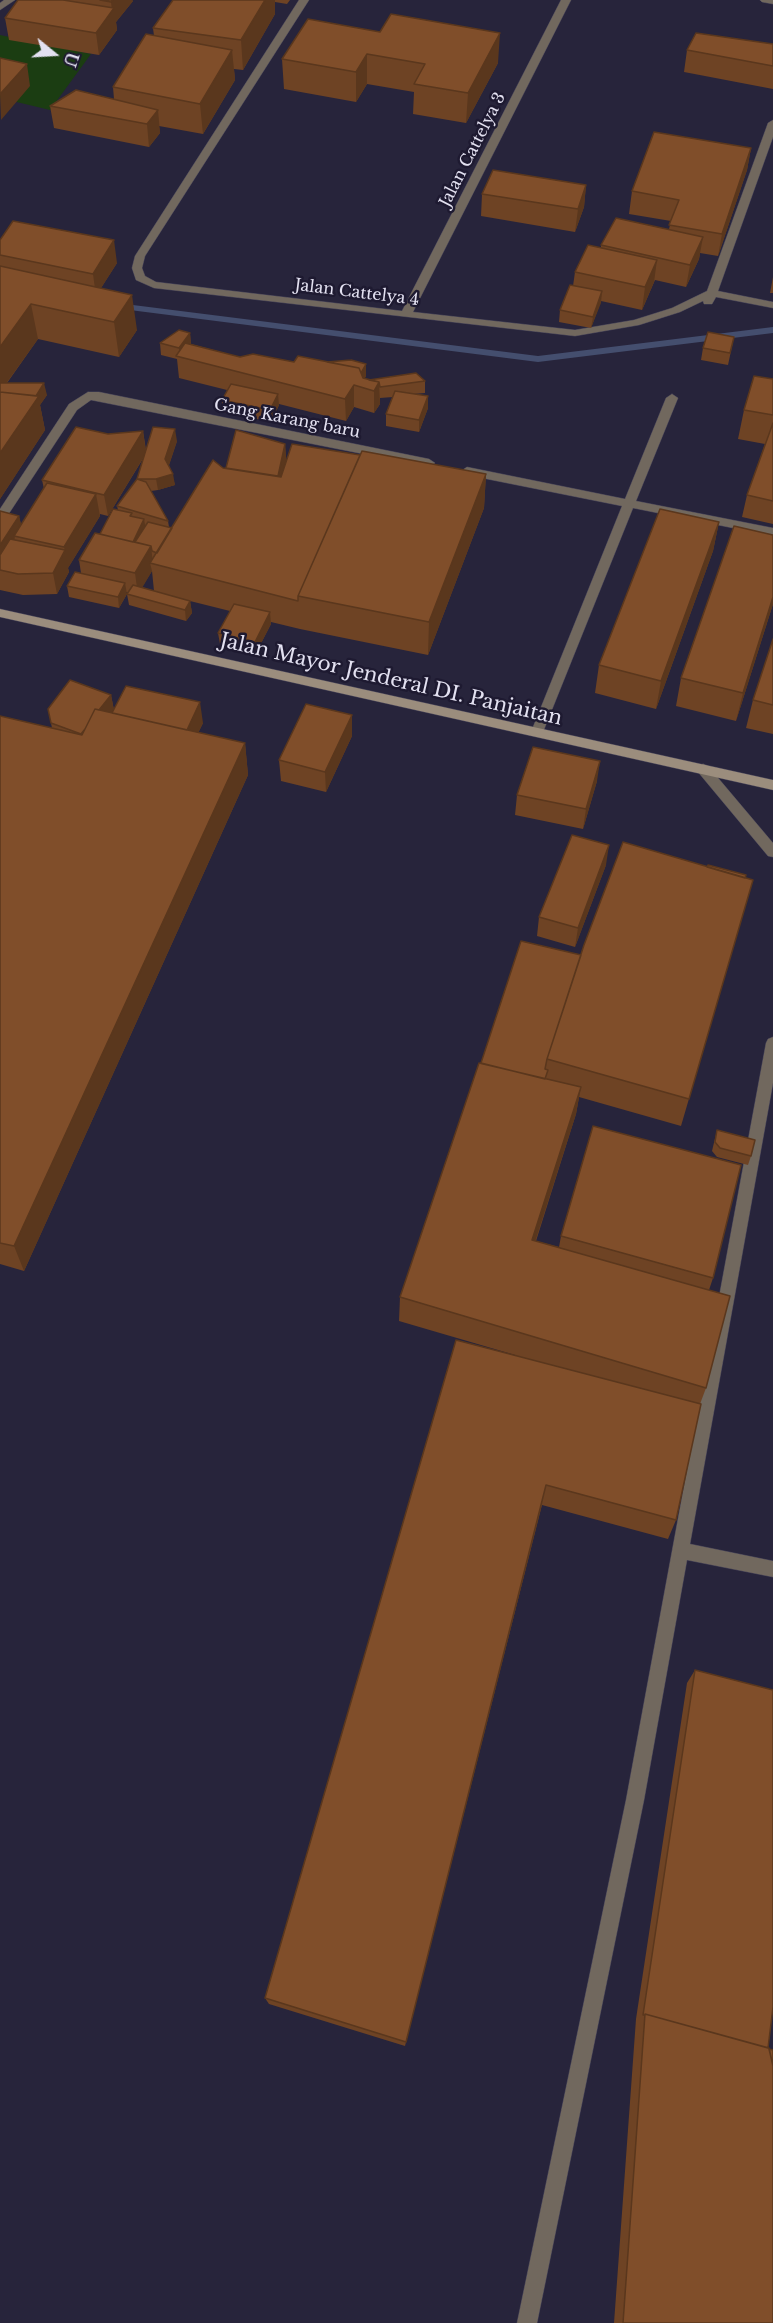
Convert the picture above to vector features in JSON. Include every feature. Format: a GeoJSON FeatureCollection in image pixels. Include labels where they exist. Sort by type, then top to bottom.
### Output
{"type":"FeatureCollection","features":[{"type":"Feature","properties":{"kind":"street"},"geometry":{"type":"LineString","coordinates":[[0,7],[10,0]]}},
{"type":"Feature","properties":{"kind":"street","name":"Jalan Cattelya 4"},"geometry":{"type":"LineString","coordinates":[[304,0],[140,256],[137,268],[140,278],[154,285],[575,333],[635,323],[675,310],[712,293]]}},
{"type":"Feature","properties":{"kind":"street","name":"Jalan Cattelya 3"},"geometry":{"type":"LineString","coordinates":[[406,314],[566,0]]}},
{"type":"Feature","properties":{"kind":"street"},"geometry":{"type":"LineString","coordinates":[[765,0],[773,1]]}},
{"type":"Feature","properties":{"kind":"street"},"geometry":{"type":"LineString","coordinates":[[707,305],[773,123]]}},
{"type":"Feature","properties":{"kind":"street"},"geometry":{"type":"LineString","coordinates":[[712,293],[773,305]]}},
{"type":"Feature","properties":{"kind":"street","name":"Gang Karang baru"},"geometry":{"type":"LineString","coordinates":[[0,518],[74,407],[88,396],[99,396],[773,532]]}},
{"type":"Feature","properties":{"kind":"street"},"geometry":{"type":"LineString","coordinates":[[537,732],[672,398]]}},
{"type":"Feature","properties":{"kind":"street","name":"Jalan Mayor Jenderal DI. Panjaitan"},"geometry":{"type":"LineString","coordinates":[[0,613],[773,785]]}},
{"type":"Feature","properties":{"kind":"street"},"geometry":{"type":"LineString","coordinates":[[703,770],[773,852]]}},
{"type":"Feature","properties":{"kind":"street"},"geometry":{"type":"LineString","coordinates":[[527,2323],[635,1800],[773,1043]]}},
{"type":"Feature","properties":{"kind":"street"},"geometry":{"type":"LineString","coordinates":[[679,1550],[773,1569]]}},
{"type":"Feature","properties":{"kind":"green space"},"geometry":{"type":"Polygon","coordinates":[[[0,35],[91,54],[50,110],[0,98],[0,35]]]}},
{"type":"Feature","properties":{"kind":"building"},"geometry":{"type":"Polygon","coordinates":[[[18,0],[63,0],[114,8],[96,33],[5,18],[18,0]]]}},
{"type":"Feature","properties":{"kind":"building"},"geometry":{"type":"Polygon","coordinates":[[[173,0],[265,0],[241,40],[153,28],[173,0]]]}},
{"type":"Feature","properties":{"kind":"building"},"geometry":{"type":"Polygon","coordinates":[[[391,14],[500,33],[468,93],[414,84],[425,64],[367,54],[356,72],[282,59],[308,19],[380,32],[391,14]]]}},
{"type":"Feature","properties":{"kind":"building"},"geometry":{"type":"Polygon","coordinates":[[[696,33],[773,44],[773,66],[687,50],[696,33]]]}},
{"type":"Feature","properties":{"kind":"building"},"geometry":{"type":"Polygon","coordinates":[[[146,34],[232,50],[200,104],[113,87],[146,34]]]}},
{"type":"Feature","properties":{"kind":"building"},"geometry":{"type":"Polygon","coordinates":[[[0,58],[27,64],[0,94],[0,58]]]}},
{"type":"Feature","properties":{"kind":"building"},"geometry":{"type":"Polygon","coordinates":[[[76,90],[158,110],[147,124],[50,106],[76,90]]]}},
{"type":"Feature","properties":{"kind":"building"},"geometry":{"type":"Polygon","coordinates":[[[654,132],[751,148],[722,234],[669,225],[679,200],[632,191],[654,132]]]}},
{"type":"Feature","properties":{"kind":"building"},"geometry":{"type":"Polygon","coordinates":[[[493,170],[586,185],[578,209],[482,194],[493,170]]]}},
{"type":"Feature","properties":{"kind":"building"},"geometry":{"type":"Polygon","coordinates":[[[616,218],[703,237],[690,265],[601,245],[616,218]]]}},
{"type":"Feature","properties":{"kind":"building"},"geometry":{"type":"Polygon","coordinates":[[[13,221],[114,240],[93,274],[0,255],[0,240],[13,221]]]}},
{"type":"Feature","properties":{"kind":"building"},"geometry":{"type":"Polygon","coordinates":[[[588,245],[657,260],[645,287],[575,272],[588,245]]]}},
{"type":"Feature","properties":{"kind":"building"},"geometry":{"type":"Polygon","coordinates":[[[0,266],[132,295],[114,322],[31,304],[0,347],[0,266]]]}},
{"type":"Feature","properties":{"kind":"building"},"geometry":{"type":"Polygon","coordinates":[[[570,285],[602,291],[593,317],[560,310],[570,285]]]}},
{"type":"Feature","properties":{"kind":"building"},"geometry":{"type":"Polygon","coordinates":[[[179,330],[190,333],[179,348],[160,343],[179,330]]]}},
{"type":"Feature","properties":{"kind":"building"},"geometry":{"type":"Polygon","coordinates":[[[708,332],[734,337],[730,353],[703,348],[708,332]]]}},
{"type":"Feature","properties":{"kind":"building"},"geometry":{"type":"Polygon","coordinates":[[[185,343],[240,357],[253,354],[294,362],[298,356],[359,368],[363,378],[379,382],[374,391],[354,385],[345,399],[176,356],[185,343]]]}},
{"type":"Feature","properties":{"kind":"building"},"geometry":{"type":"Polygon","coordinates":[[[351,360],[366,364],[361,373],[359,368],[327,362],[351,360]]]}},
{"type":"Feature","properties":{"kind":"building"},"geometry":{"type":"Polygon","coordinates":[[[416,373],[425,381],[380,387],[379,382],[369,380],[416,373]]]}},
{"type":"Feature","properties":{"kind":"building"},"geometry":{"type":"Polygon","coordinates":[[[754,376],[773,379],[773,415],[744,410],[754,376]]]}},
{"type":"Feature","properties":{"kind":"building"},"geometry":{"type":"Polygon","coordinates":[[[0,383],[44,383],[36,396],[0,392],[0,383]]]}},
{"type":"Feature","properties":{"kind":"building"},"geometry":{"type":"Polygon","coordinates":[[[231,384],[278,394],[270,410],[222,400],[231,384]]]}},
{"type":"Feature","properties":{"kind":"building"},"geometry":{"type":"Polygon","coordinates":[[[395,391],[428,396],[419,420],[386,414],[395,391]]]}},
{"type":"Feature","properties":{"kind":"building"},"geometry":{"type":"Polygon","coordinates":[[[0,392],[39,396],[0,453],[0,392]]]}},
{"type":"Feature","properties":{"kind":"building"},"geometry":{"type":"Polygon","coordinates":[[[773,423],[773,501],[747,495],[773,423]]]}},
{"type":"Feature","properties":{"kind":"building"},"geometry":{"type":"Polygon","coordinates":[[[76,427],[108,434],[143,431],[104,495],[42,480],[76,427]]]}},
{"type":"Feature","properties":{"kind":"building"},"geometry":{"type":"Polygon","coordinates":[[[153,427],[175,429],[165,459],[173,474],[156,479],[137,479],[153,427]]]}},
{"type":"Feature","properties":{"kind":"building"},"geometry":{"type":"Polygon","coordinates":[[[236,430],[285,444],[278,476],[226,468],[236,430]]]}},
{"type":"Feature","properties":{"kind":"building"},"geometry":{"type":"Polygon","coordinates":[[[292,444],[360,455],[298,596],[298,601],[150,563],[213,460],[223,468],[281,477],[292,444]]]}},
{"type":"Feature","properties":{"kind":"building"},"geometry":{"type":"Polygon","coordinates":[[[362,451],[486,474],[429,622],[298,596],[362,451]]]}},
{"type":"Feature","properties":{"kind":"building"},"geometry":{"type":"Polygon","coordinates":[[[137,479],[146,482],[168,521],[117,506],[137,479]]]}},
{"type":"Feature","properties":{"kind":"building"},"geometry":{"type":"Polygon","coordinates":[[[47,483],[96,494],[64,547],[14,536],[47,483]]]}},
{"type":"Feature","properties":{"kind":"building"},"geometry":{"type":"Polygon","coordinates":[[[113,509],[132,513],[130,516],[144,519],[133,542],[100,534],[113,509]]]}},
{"type":"Feature","properties":{"kind":"building"},"geometry":{"type":"Polygon","coordinates":[[[660,509],[719,522],[661,681],[599,665],[660,509]]]}},
{"type":"Feature","properties":{"kind":"building"},"geometry":{"type":"Polygon","coordinates":[[[0,511],[19,516],[0,545],[0,511]]]}},
{"type":"Feature","properties":{"kind":"building"},"geometry":{"type":"Polygon","coordinates":[[[148,522],[172,528],[157,553],[152,551],[151,546],[135,542],[148,522]]]}},
{"type":"Feature","properties":{"kind":"building"},"geometry":{"type":"Polygon","coordinates":[[[734,526],[773,535],[773,597],[743,693],[681,678],[734,526]]]}},
{"type":"Feature","properties":{"kind":"building"},"geometry":{"type":"Polygon","coordinates":[[[95,533],[151,546],[135,573],[79,560],[95,533]]]}},
{"type":"Feature","properties":{"kind":"building"},"geometry":{"type":"Polygon","coordinates":[[[10,539],[65,550],[53,573],[18,574],[0,570],[0,555],[10,539]]]}},
{"type":"Feature","properties":{"kind":"building"},"geometry":{"type":"Polygon","coordinates":[[[75,572],[125,583],[118,597],[67,586],[75,572]]]}},
{"type":"Feature","properties":{"kind":"building"},"geometry":{"type":"Polygon","coordinates":[[[133,585],[190,601],[185,610],[127,594],[133,585]]]}},
{"type":"Feature","properties":{"kind":"building"},"geometry":{"type":"Polygon","coordinates":[[[234,604],[270,612],[255,642],[218,633],[234,604]]]}},
{"type":"Feature","properties":{"kind":"building"},"geometry":{"type":"Polygon","coordinates":[[[773,639],[773,705],[753,700],[773,639]]]}},
{"type":"Feature","properties":{"kind":"building"},"geometry":{"type":"Polygon","coordinates":[[[70,680],[111,695],[99,710],[95,709],[81,734],[51,723],[48,709],[70,680]]]}},
{"type":"Feature","properties":{"kind":"building"},"geometry":{"type":"Polygon","coordinates":[[[126,686],[200,702],[187,730],[112,713],[126,686]]]}},
{"type":"Feature","properties":{"kind":"building"},"geometry":{"type":"Polygon","coordinates":[[[306,704],[352,715],[325,772],[279,760],[306,704]]]}},
{"type":"Feature","properties":{"kind":"building"},"geometry":{"type":"Polygon","coordinates":[[[95,709],[245,743],[14,1246],[0,1243],[0,716],[82,735],[95,709]]]}},
{"type":"Feature","properties":{"kind":"building"},"geometry":{"type":"Polygon","coordinates":[[[533,747],[600,761],[586,809],[517,795],[533,747]]]}},
{"type":"Feature","properties":{"kind":"building"},"geometry":{"type":"Polygon","coordinates":[[[572,835],[609,845],[578,928],[539,917],[572,835]]]}},
{"type":"Feature","properties":{"kind":"building"},"geometry":{"type":"Polygon","coordinates":[[[623,842],[753,880],[689,1099],[547,1059],[584,945],[623,842]]]}},
{"type":"Feature","properties":{"kind":"building"},"geometry":{"type":"Polygon","coordinates":[[[708,865],[746,875],[745,878],[707,867],[708,865]]]}},
{"type":"Feature","properties":{"kind":"building"},"geometry":{"type":"Polygon","coordinates":[[[521,941],[581,955],[547,1059],[545,1069],[548,1070],[545,1079],[481,1063],[521,941]]]}},
{"type":"Feature","properties":{"kind":"building"},"geometry":{"type":"Polygon","coordinates":[[[479,1063],[581,1087],[532,1240],[730,1296],[706,1388],[400,1297],[479,1063]]]}},
{"type":"Feature","properties":{"kind":"building"},"geometry":{"type":"Polygon","coordinates":[[[593,1126],[741,1165],[713,1278],[561,1236],[593,1126]]]}},
{"type":"Feature","properties":{"kind":"building"},"geometry":{"type":"Polygon","coordinates":[[[717,1130],[755,1140],[751,1156],[720,1148],[715,1142],[717,1130]]]}},
{"type":"Feature","properties":{"kind":"building"},"geometry":{"type":"Polygon","coordinates":[[[456,1340],[701,1404],[676,1520],[546,1485],[406,2042],[265,1998],[456,1340]]]}},
{"type":"Feature","properties":{"kind":"building"},"geometry":{"type":"Polygon","coordinates":[[[695,1670],[773,1690],[773,2007],[768,2048],[643,2015],[695,1670]]]}},
{"type":"Feature","properties":{"kind":"building"},"geometry":{"type":"Polygon","coordinates":[[[645,2014],[769,2048],[773,2066],[773,2323],[623,2323],[645,2014]]]}},
{"type":"Feature","properties":{"kind":"building"},"geometry":{"type":"Polygon","coordinates":[[[769,2049],[773,2050],[773,2066],[769,2049]]]}},
{"type":"Feature","properties":{"kind":"waterway"},"geometry":{"type":"LineString","coordinates":[[117,306],[538,359],[773,330]]}}]}
